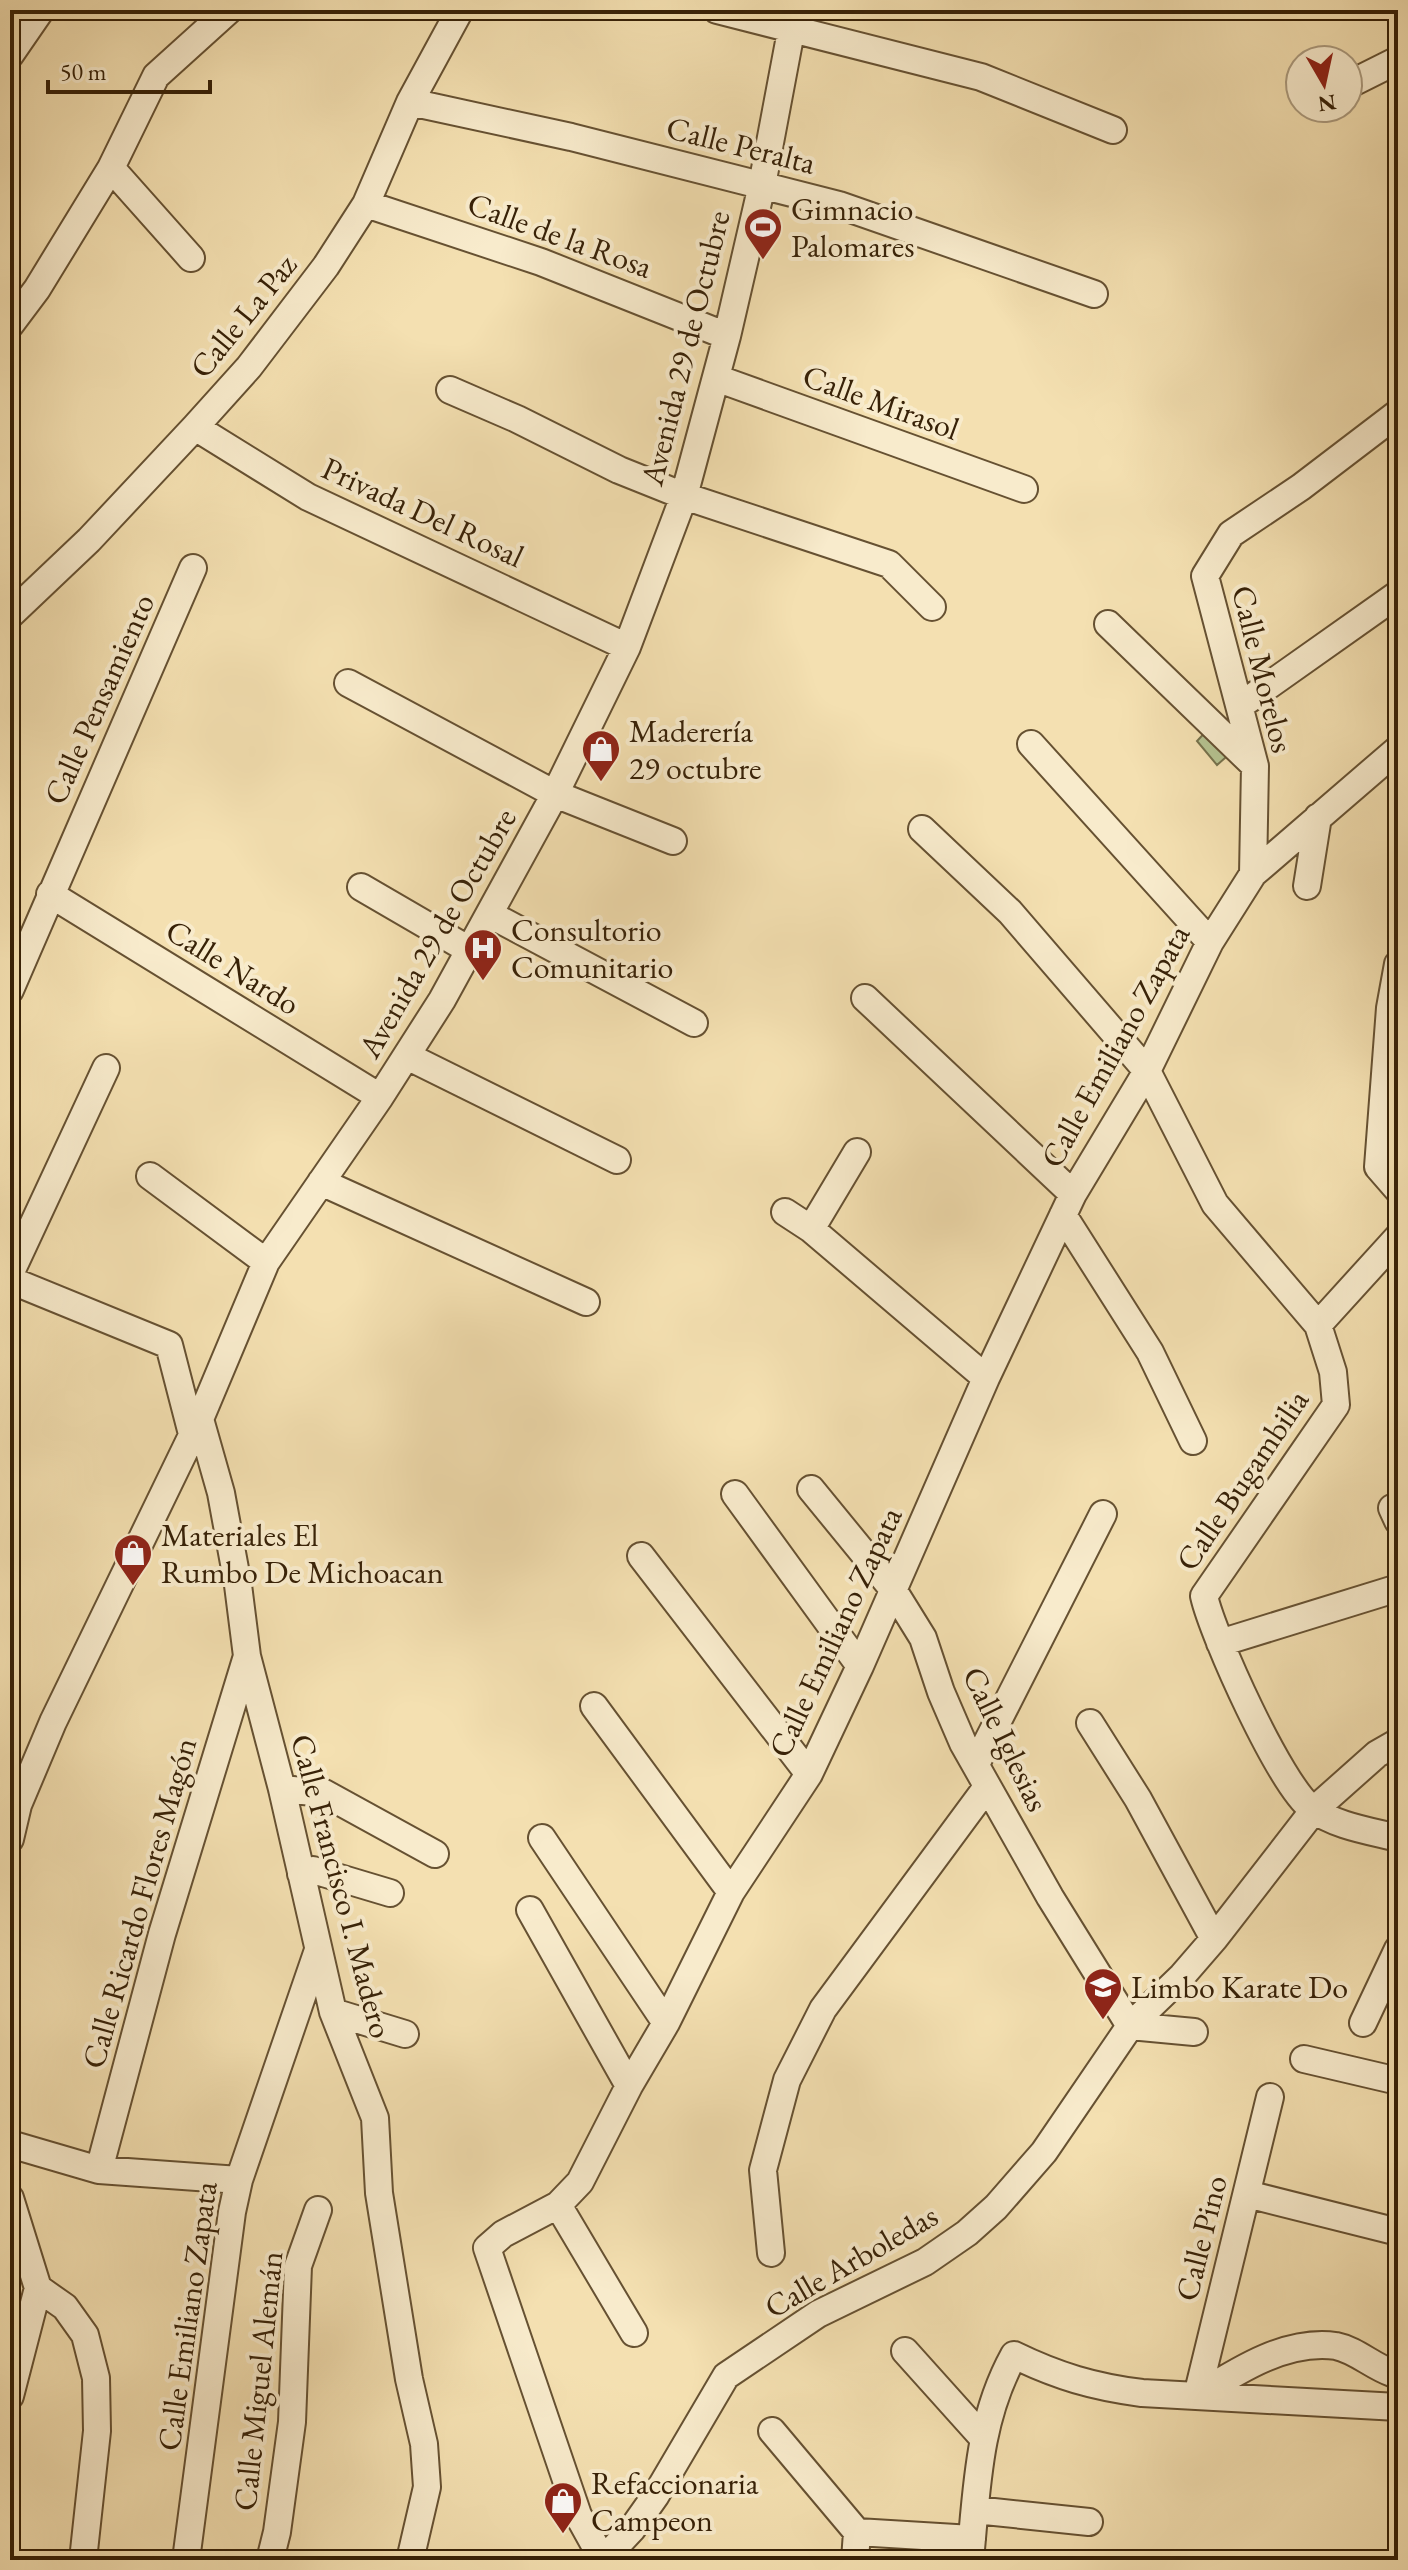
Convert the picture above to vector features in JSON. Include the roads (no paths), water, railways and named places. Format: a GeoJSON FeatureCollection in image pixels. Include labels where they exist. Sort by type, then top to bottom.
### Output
{"type":"FeatureCollection","features":[{"type":"Feature","properties":{"kind":"street"},"geometry":{"type":"LineString","coordinates":[[10,55],[41,10]]}},
{"type":"Feature","properties":{"kind":"street"},"geometry":{"type":"LineString","coordinates":[[10,325],[37,289],[111,168],[156,76],[229,10]]}},
{"type":"Feature","properties":{"kind":"street","name":"Calle La Paz"},"geometry":{"type":"LineString","coordinates":[[10,615],[89,540],[195,427],[249,367],[307,291],[366,204],[410,102],[460,10]]}},
{"type":"Feature","properties":{"kind":"street"},"geometry":{"type":"LineString","coordinates":[[717,10],[792,20],[981,77],[1113,130]]}},
{"type":"Feature","properties":{"kind":"street","name":"Avenida 29 de Octubre"},"geometry":{"type":"LineString","coordinates":[[10,1839],[18,1805],[53,1722],[196,1426],[266,1262],[380,1097],[471,951],[555,794],[627,647],[684,496],[716,378],[762,185],[792,20]]}},
{"type":"Feature","properties":{"kind":"street"},"geometry":{"type":"LineString","coordinates":[[1364,77],[1398,60]]}},
{"type":"Feature","properties":{"kind":"street","name":"Calle Peralta"},"geometry":{"type":"LineString","coordinates":[[410,102],[571,137],[839,205],[1094,294]]}},
{"type":"Feature","properties":{"kind":"street"},"geometry":{"type":"LineString","coordinates":[[111,168],[191,258]]}},
{"type":"Feature","properties":{"kind":"street","name":"Calle de la Rosa"},"geometry":{"type":"LineString","coordinates":[[366,204],[541,262],[727,336]]}},
{"type":"Feature","properties":{"kind":"street","name":"Calle Mirasol"},"geometry":{"type":"LineString","coordinates":[[716,378],[1024,489]]}},
{"type":"Feature","properties":{"kind":"street"},"geometry":{"type":"LineString","coordinates":[[450,390],[517,419],[619,470],[684,496],[889,564],[932,607]]}},
{"type":"Feature","properties":{"kind":"street","name":"Calle Morelos"},"geometry":{"type":"LineString","coordinates":[[1253,874],[1255,766],[1205,576],[1231,534],[1301,487],[1398,413]]}},
{"type":"Feature","properties":{"kind":"street","name":"Privada Del Rosal"},"geometry":{"type":"LineString","coordinates":[[195,427],[308,497],[627,647]]}},
{"type":"Feature","properties":{"kind":"street","name":"Calle Pensamiento"},"geometry":{"type":"LineString","coordinates":[[10,990],[193,568]]}},
{"type":"Feature","properties":{"kind":"street"},"geometry":{"type":"LineString","coordinates":[[1241,705],[1398,594]]}},
{"type":"Feature","properties":{"kind":"street"},"geometry":{"type":"LineString","coordinates":[[1108,624],[1255,766]]}},
{"type":"Feature","properties":{"kind":"street"},"geometry":{"type":"LineString","coordinates":[[348,683],[555,794],[673,841]]}},
{"type":"Feature","properties":{"kind":"street"},"geometry":{"type":"LineString","coordinates":[[1031,744],[1210,942]]}},
{"type":"Feature","properties":{"kind":"street","name":"Calle Emiliano Zapata"},"geometry":{"type":"LineString","coordinates":[[603,2560],[578,2515],[487,2248],[503,2234],[558,2205],[580,2182],[629,2086],[666,2023],[731,1892],[809,1774],[860,1666],[986,1378],[1068,1205],[1147,1071],[1210,942],[1253,874],[1398,749]]}},
{"type":"Feature","properties":{"kind":"street"},"geometry":{"type":"LineString","coordinates":[[1307,886],[1318,817]]}},
{"type":"Feature","properties":{"kind":"street","name":"Calle Bugambilia"},"geometry":{"type":"LineString","coordinates":[[922,829],[1010,912],[1147,1071],[1215,1204],[1318,1325],[1333,1372],[1336,1405],[1204,1596],[1220,1643],[1283,1772],[1297,1795],[1314,1810]]}},
{"type":"Feature","properties":{"kind":"street"},"geometry":{"type":"LineString","coordinates":[[361,887],[471,951]]}},
{"type":"Feature","properties":{"kind":"street","name":"Calle Nardo"},"geometry":{"type":"LineString","coordinates":[[50,894],[380,1097]]}},
{"type":"Feature","properties":{"kind":"street"},"geometry":{"type":"LineString","coordinates":[[491,915],[694,1023]]}},
{"type":"Feature","properties":{"kind":"street"},"geometry":{"type":"LineString","coordinates":[[1398,964],[1390,1008],[1378,1167],[1398,1190]]}},
{"type":"Feature","properties":{"kind":"street"},"geometry":{"type":"LineString","coordinates":[[865,998],[1068,1205],[1150,1352],[1193,1441]]}},
{"type":"Feature","properties":{"kind":"street"},"geometry":{"type":"LineString","coordinates":[[407,1056],[617,1160]]}},
{"type":"Feature","properties":{"kind":"street"},"geometry":{"type":"LineString","coordinates":[[10,1274],[106,1068]]}},
{"type":"Feature","properties":{"kind":"street"},"geometry":{"type":"LineString","coordinates":[[811,1229],[857,1152]]}},
{"type":"Feature","properties":{"kind":"street"},"geometry":{"type":"LineString","coordinates":[[150,1176],[266,1262]]}},
{"type":"Feature","properties":{"kind":"street"},"geometry":{"type":"LineString","coordinates":[[321,1182],[586,1302]]}},
{"type":"Feature","properties":{"kind":"street"},"geometry":{"type":"LineString","coordinates":[[785,1212],[811,1229],[986,1378]]}},
{"type":"Feature","properties":{"kind":"street"},"geometry":{"type":"LineString","coordinates":[[1318,1325],[1398,1237]]}},
{"type":"Feature","properties":{"kind":"street","name":"Calle Francisco I. Madero"},"geometry":{"type":"LineString","coordinates":[[10,1280],[169,1345],[221,1493],[247,1656],[282,1789],[333,2012],[375,2118],[379,2193],[409,2379],[424,2444],[427,2487],[410,2560]]}},
{"type":"Feature","properties":{"kind":"street","name":"Calle Iglesias"},"geometry":{"type":"LineString","coordinates":[[811,1489],[892,1588],[923,1638],[941,1692],[963,1743],[1050,1897],[1130,2026]]}},
{"type":"Feature","properties":{"kind":"street"},"geometry":{"type":"LineString","coordinates":[[735,1494],[860,1666]]}},
{"type":"Feature","properties":{"kind":"street"},"geometry":{"type":"LineString","coordinates":[[771,2253],[763,2170],[787,2080],[823,2009],[982,1775],[1103,1514]]}},
{"type":"Feature","properties":{"kind":"street"},"geometry":{"type":"LineString","coordinates":[[641,1556],[809,1774]]}},
{"type":"Feature","properties":{"kind":"street"},"geometry":{"type":"LineString","coordinates":[[1220,1643],[1398,1588]]}},
{"type":"Feature","properties":{"kind":"street","name":"Calle Ricardo Flores Magón"},"geometry":{"type":"LineString","coordinates":[[99,2170],[162,1934],[247,1656]]}},
{"type":"Feature","properties":{"kind":"street"},"geometry":{"type":"LineString","coordinates":[[594,1706],[731,1892]]}},
{"type":"Feature","properties":{"kind":"street"},"geometry":{"type":"LineString","coordinates":[[1090,1723],[1138,1799],[1214,1939]]}},
{"type":"Feature","properties":{"kind":"street","name":"Calle Arboledas"},"geometry":{"type":"LineString","coordinates":[[603,2560],[632,2529],[656,2495],[726,2376],[818,2314],[925,2262],[967,2233],[996,2207],[1044,2152],[1130,2026],[1182,1976],[1214,1939],[1314,1810],[1377,1754],[1398,1742]]}},
{"type":"Feature","properties":{"kind":"street"},"geometry":{"type":"LineString","coordinates":[[282,1789],[324,1793],[435,1854]]}},
{"type":"Feature","properties":{"kind":"street"},"geometry":{"type":"LineString","coordinates":[[1314,1810],[1354,1827],[1398,1838]]}},
{"type":"Feature","properties":{"kind":"street"},"geometry":{"type":"LineString","coordinates":[[542,1838],[666,2023]]}},
{"type":"Feature","properties":{"kind":"street"},"geometry":{"type":"LineString","coordinates":[[301,1874],[313,1870],[390,1893]]}},
{"type":"Feature","properties":{"kind":"street"},"geometry":{"type":"LineString","coordinates":[[530,1910],[629,2086]]}},
{"type":"Feature","properties":{"kind":"street"},"geometry":{"type":"LineString","coordinates":[[1363,2023],[1398,1949]]}},
{"type":"Feature","properties":{"kind":"street","name":"Calle Emiliano Zapata"},"geometry":{"type":"LineString","coordinates":[[186,2560],[232,2212],[239,2180],[318,1950]]}},
{"type":"Feature","properties":{"kind":"street"},"geometry":{"type":"LineString","coordinates":[[333,2012],[405,2034]]}},
{"type":"Feature","properties":{"kind":"street"},"geometry":{"type":"LineString","coordinates":[[1130,2026],[1194,2032]]}},
{"type":"Feature","properties":{"kind":"street"},"geometry":{"type":"LineString","coordinates":[[1304,2059],[1398,2081]]}},
{"type":"Feature","properties":{"kind":"street","name":"Calle Pino"},"geometry":{"type":"LineString","coordinates":[[1197,2396],[1270,2097]]}},
{"type":"Feature","properties":{"kind":"street"},"geometry":{"type":"LineString","coordinates":[[10,2144],[99,2170],[239,2180]]}},
{"type":"Feature","properties":{"kind":"street"},"geometry":{"type":"LineString","coordinates":[[1247,2194],[1398,2232]]}},
{"type":"Feature","properties":{"kind":"street"},"geometry":{"type":"LineString","coordinates":[[10,2198],[38,2288],[10,2396]]}},
{"type":"Feature","properties":{"kind":"street"},"geometry":{"type":"LineString","coordinates":[[558,2205],[634,2333]]}},
{"type":"Feature","properties":{"kind":"street","name":"Calle Miguel Alemán"},"geometry":{"type":"LineString","coordinates":[[270,2560],[277,2532],[292,2422],[298,2266],[318,2210]]}},
{"type":"Feature","properties":{"kind":"street"},"geometry":{"type":"LineString","coordinates":[[38,2288],[65,2307],[85,2335],[96,2378],[97,2431],[83,2560]]}},
{"type":"Feature","properties":{"kind":"street"},"geometry":{"type":"LineString","coordinates":[[1197,2396],[1248,2364],[1303,2347],[1336,2346],[1354,2353],[1375,2368],[1392,2373]]}},
{"type":"Feature","properties":{"kind":"street"},"geometry":{"type":"LineString","coordinates":[[905,2351],[984,2439]]}},
{"type":"Feature","properties":{"kind":"street"},"geometry":{"type":"LineString","coordinates":[[772,2431],[857,2532],[971,2550],[977,2467],[999,2382],[1014,2355],[1053,2374],[1104,2388],[1398,2407]]}},
{"type":"Feature","properties":{"kind":"street"},"geometry":{"type":"LineString","coordinates":[[975,2510],[1089,2522]]}},
{"type":"Feature","properties":{"kind":"street"},"geometry":{"type":"LineString","coordinates":[[855,2560],[857,2532]]}},
{"type":"Feature","properties":{"kind":"place","name":"Gimnacio Palomares"},"geometry":{"type":"Point","coordinates":[763,261]}},
{"type":"Feature","properties":{"kind":"place","name":"Maderería 29 octubre"},"geometry":{"type":"Point","coordinates":[601,783]}},
{"type":"Feature","properties":{"kind":"place","name":"Consultorio Comunitario"},"geometry":{"type":"Point","coordinates":[483,982]}},
{"type":"Feature","properties":{"kind":"place","name":"Materiales El Rumbo De Michoacan"},"geometry":{"type":"Point","coordinates":[133,1587]}},
{"type":"Feature","properties":{"kind":"place","name":"Limbo Karate Do"},"geometry":{"type":"Point","coordinates":[1103,2021]}},
{"type":"Feature","properties":{"kind":"place","name":"Refaccionaria Campeon"},"geometry":{"type":"Point","coordinates":[563,2535]}}]}
